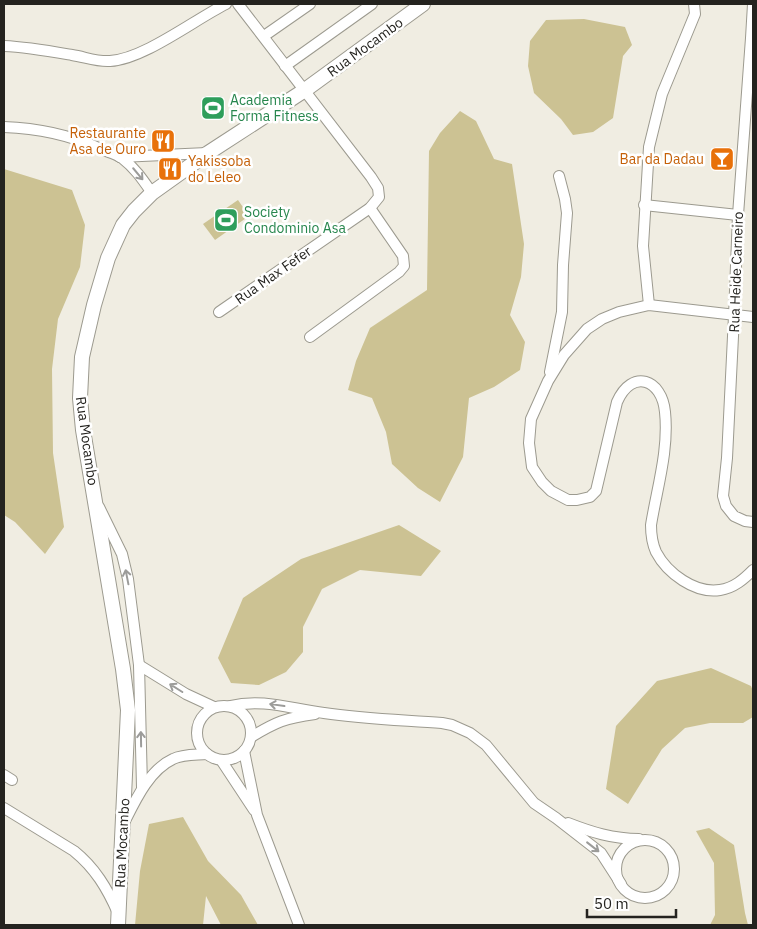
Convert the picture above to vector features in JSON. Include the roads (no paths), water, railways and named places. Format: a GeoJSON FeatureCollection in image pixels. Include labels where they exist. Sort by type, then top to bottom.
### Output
{"type":"FeatureCollection","features":[{"type":"Feature","properties":{"kind":"main road","name":"Rua Mocambo"},"geometry":{"type":"LineString","coordinates":[[118,920],[128,710],[82,422],[80,398],[82,357],[94,305],[108,258],[123,225],[152,193],[208,153],[305,90],[423,4]]}},
{"type":"Feature","properties":{"kind":"street"},"geometry":{"type":"LineString","coordinates":[[4,46],[27,47],[75,55],[92,60],[110,61],[123,59],[139,53],[226,4]]}},
{"type":"Feature","properties":{"kind":"street"},"geometry":{"type":"LineString","coordinates":[[238,4],[371,177],[379,191],[379,197],[373,205],[403,256],[404,266],[398,272],[310,337]]}},
{"type":"Feature","properties":{"kind":"street"},"geometry":{"type":"LineString","coordinates":[[264,36],[310,4]]}},
{"type":"Feature","properties":{"kind":"street"},"geometry":{"type":"LineString","coordinates":[[285,66],[372,4]]}},
{"type":"Feature","properties":{"kind":"street"},"geometry":{"type":"LineString","coordinates":[[649,305],[643,246],[649,147],[662,94],[695,14],[694,4]]}},
{"type":"Feature","properties":{"kind":"street","name":"Rua Heide Carneiro"},"geometry":{"type":"LineString","coordinates":[[752,4],[752,38],[738,215],[724,501],[734,516],[753,522]]}},
{"type":"Feature","properties":{"kind":"street"},"geometry":{"type":"LineString","coordinates":[[4,127],[31,128],[63,135],[120,157],[132,167],[152,193]]}},
{"type":"Feature","properties":{"kind":"street"},"geometry":{"type":"LineString","coordinates":[[120,157],[208,153]]}},
{"type":"Feature","properties":{"kind":"street"},"geometry":{"type":"LineString","coordinates":[[548,381],[562,312],[567,214],[559,176]]}},
{"type":"Feature","properties":{"kind":"street","name":"Rua Max Fefer"},"geometry":{"type":"LineString","coordinates":[[219,312],[373,205]]}},
{"type":"Feature","properties":{"kind":"street"},"geometry":{"type":"LineString","coordinates":[[644,205],[738,215]]}},
{"type":"Feature","properties":{"kind":"street"},"geometry":{"type":"LineString","coordinates":[[753,317],[649,305],[619,312],[602,319],[587,329],[564,356],[548,381],[531,419],[529,443],[532,467],[551,491],[568,500],[590,497],[596,491],[617,402],[622,391],[638,381],[644,381],[655,387],[660,394],[665,411],[665,448],[651,525],[651,538],[656,553],[678,578],[697,587],[713,591],[734,586],[753,570]]}},
{"type":"Feature","properties":{"kind":"street"},"geometry":{"type":"LineString","coordinates":[[95,498],[122,554],[128,579],[139,665],[142,787]]}},
{"type":"Feature","properties":{"kind":"street"},"geometry":{"type":"LineString","coordinates":[[139,665],[186,694],[214,707],[262,703],[323,713],[452,725],[470,733],[486,745],[521,790],[534,803],[601,853],[627,892],[636,897],[646,898],[656,896],[665,891],[671,884],[674,875],[672,856],[659,843],[650,840],[625,839],[590,832],[556,818]]}},
{"type":"Feature","properties":{"kind":"street"},"geometry":{"type":"LineString","coordinates":[[221,760],[237,756],[244,751],[251,737],[248,720],[243,714],[230,706]]}},
{"type":"Feature","properties":{"kind":"street"},"geometry":{"type":"LineString","coordinates":[[214,707],[202,717],[196,732],[198,741],[201,748],[207,754],[221,760],[257,816]]}},
{"type":"Feature","properties":{"kind":"street"},"geometry":{"type":"LineString","coordinates":[[251,737],[285,719],[323,713]]}},
{"type":"Feature","properties":{"kind":"street"},"geometry":{"type":"LineString","coordinates":[[244,751],[257,816],[299,925]]}},
{"type":"Feature","properties":{"kind":"street"},"geometry":{"type":"LineString","coordinates":[[124,824],[142,787],[172,759],[188,755],[207,754]]}},
{"type":"Feature","properties":{"kind":"street"},"geometry":{"type":"LineString","coordinates":[[4,808],[74,851],[84,860],[100,879],[118,920]]}},
{"type":"Feature","properties":{"kind":"street"},"geometry":{"type":"LineString","coordinates":[[621,884],[617,875],[616,865],[619,855],[632,842],[641,840]]}},
{"type":"Feature","properties":{"kind":"place","name":"Academia Forma Fitness"},"geometry":{"type":"Point","coordinates":[213,108]}},
{"type":"Feature","properties":{"kind":"place","name":"Restaurante Asa de Ouro"},"geometry":{"type":"Point","coordinates":[163,141]}},
{"type":"Feature","properties":{"kind":"place","name":"Bar da Dadau"},"geometry":{"type":"Point","coordinates":[722,159]}},
{"type":"Feature","properties":{"kind":"place","name":"Yakissoba do Leleo"},"geometry":{"type":"Point","coordinates":[170,169]}},
{"type":"Feature","properties":{"kind":"place","name":"Society Condominio Asa"},"geometry":{"type":"Point","coordinates":[226,220]}}]}
